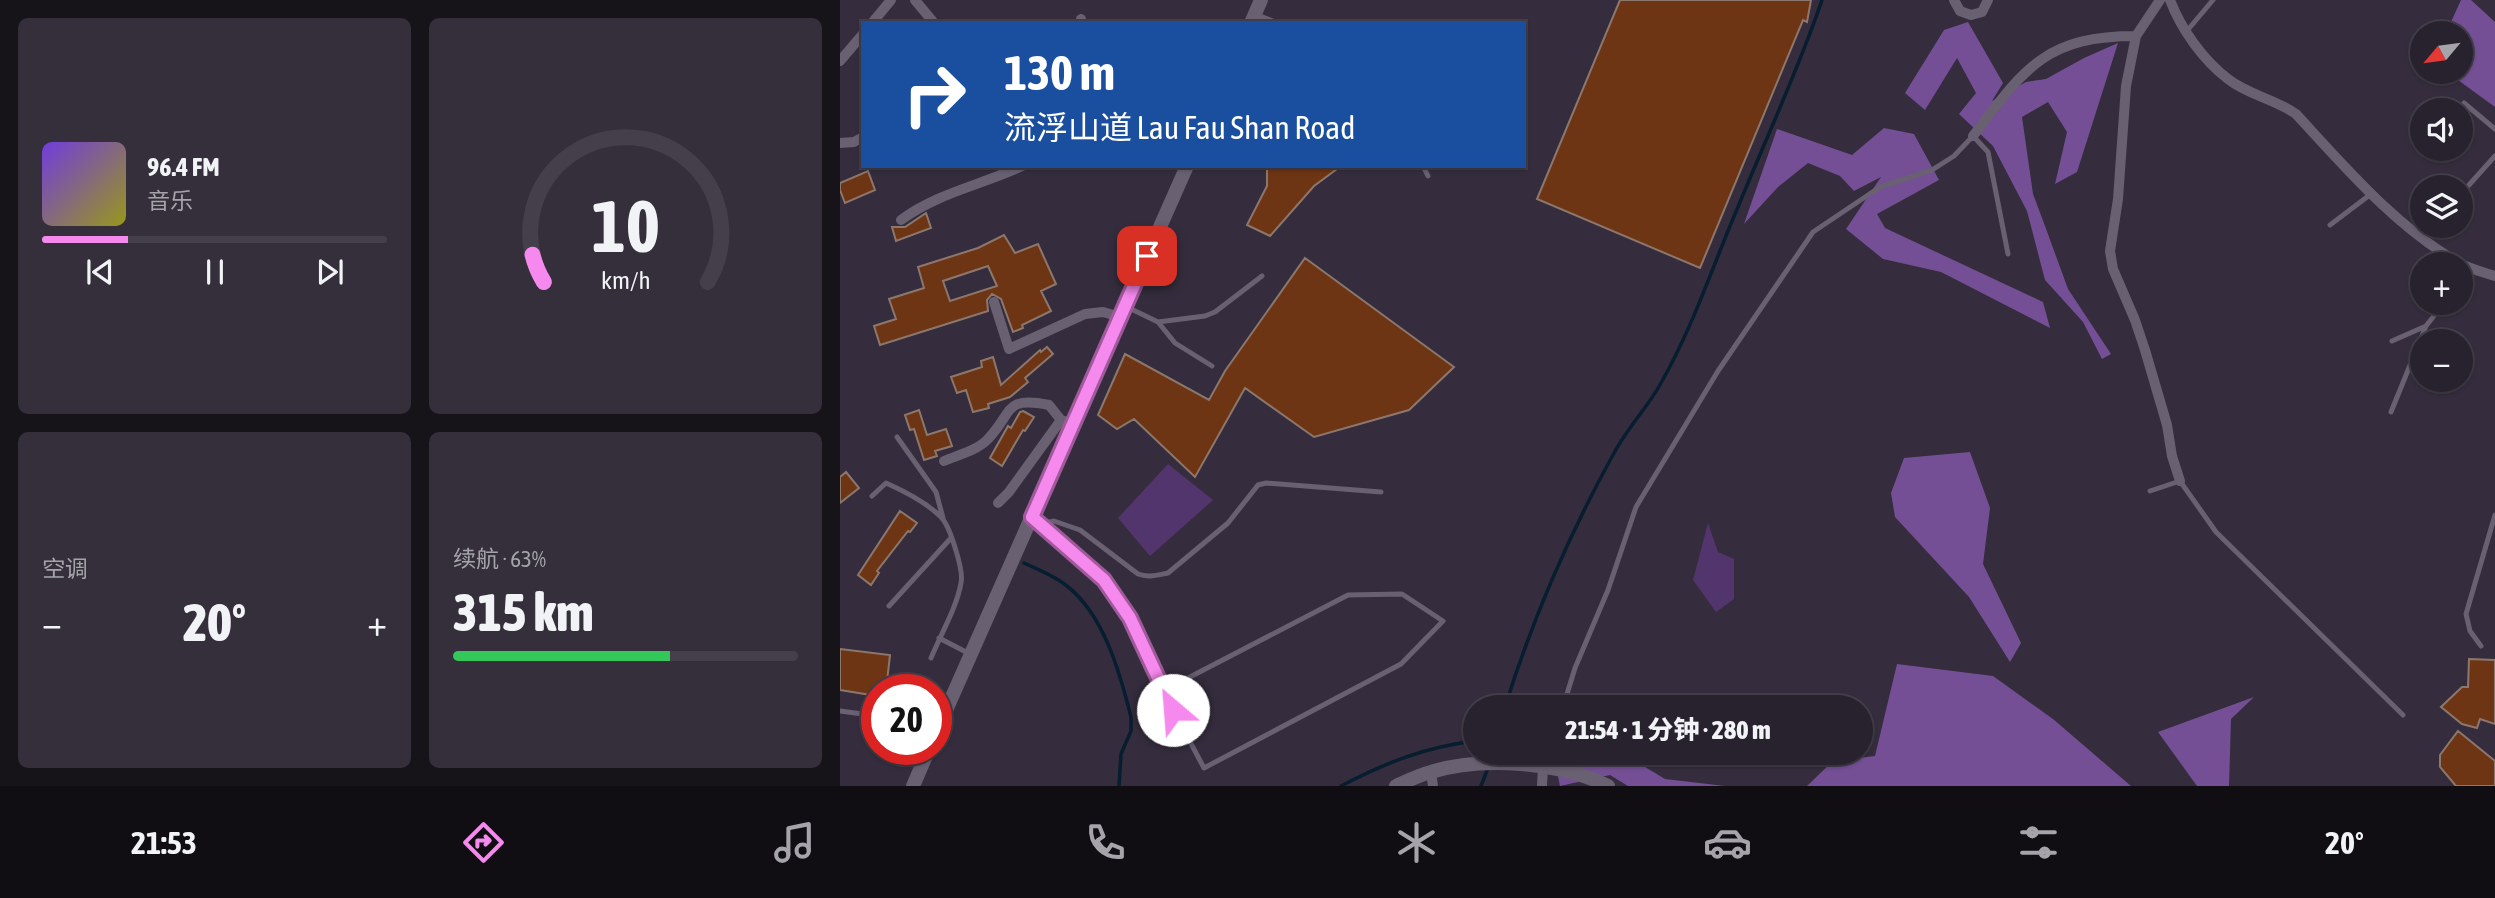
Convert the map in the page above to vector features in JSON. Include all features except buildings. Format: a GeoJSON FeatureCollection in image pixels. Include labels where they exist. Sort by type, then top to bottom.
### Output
{"type":"FeatureCollection","features":[{"type":"Feature","properties":{"kind":"street"},"geometry":{"type":"LineString","coordinates":[[874,21],[891,0]]}},
{"type":"Feature","properties":{"kind":"street"},"geometry":{"type":"LineString","coordinates":[[915,0],[932,21]]}},
{"type":"Feature","properties":{"kind":"street"},"geometry":{"type":"LineString","coordinates":[[1252,18],[1261,0]]}},
{"type":"Feature","properties":{"kind":"street"},"geometry":{"type":"LineString","coordinates":[[1954,0],[1960,11],[1971,15],[1982,12],[1988,0]]}},
{"type":"Feature","properties":{"kind":"street"},"geometry":{"type":"LineString","coordinates":[[2161,0],[2136,36],[2126,86],[2111,261],[2145,350],[2180,481]]}},
{"type":"Feature","properties":{"kind":"street"},"geometry":{"type":"LineString","coordinates":[[2171,0],[2186,32],[2228,79],[2296,114],[2371,194],[2410,228]]}},
{"type":"Feature","properties":{"kind":"street"},"geometry":{"type":"LineString","coordinates":[[840,61],[861,35]]}},
{"type":"Feature","properties":{"kind":"street"},"geometry":{"type":"LineString","coordinates":[[1973,135],[2010,87],[2056,49],[2084,39],[2136,36]]}},
{"type":"Feature","properties":{"kind":"street"},"geometry":{"type":"LineString","coordinates":[[840,143],[854,142],[861,138]]}},
{"type":"Feature","properties":{"kind":"street"},"geometry":{"type":"LineString","coordinates":[[901,220],[941,197],[1017,168]]}},
{"type":"Feature","properties":{"kind":"street"},"geometry":{"type":"LineString","coordinates":[[952,696],[1036,521],[1067,422],[1123,312],[1186,168]]}},
{"type":"Feature","properties":{"kind":"street"},"geometry":{"type":"LineString","coordinates":[[2422,238],[2442,252]]}},
{"type":"Feature","properties":{"kind":"street"},"geometry":{"type":"LineString","coordinates":[[2473,270],[2495,276]]}},
{"type":"Feature","properties":{"kind":"street"},"geometry":{"type":"LineString","coordinates":[[994,302],[1009,349],[1009,361]]}},
{"type":"Feature","properties":{"kind":"street"},"geometry":{"type":"LineString","coordinates":[[1009,349],[1085,314],[1123,312]]}},
{"type":"Feature","properties":{"kind":"street"},"geometry":{"type":"LineString","coordinates":[[944,461],[988,440],[1003,417],[1019,402],[1049,405],[1067,422]]}},
{"type":"Feature","properties":{"kind":"street"},"geometry":{"type":"LineString","coordinates":[[998,503],[1067,422]]}},
{"type":"Feature","properties":{"kind":"street"},"geometry":{"type":"LineString","coordinates":[[1396,786],[1432,779],[1472,765],[1505,764],[1543,767],[1586,775],[1608,786]]}},
{"type":"Feature","properties":{"kind":"street"},"geometry":{"type":"LineString","coordinates":[[913,786],[922,765]]}},
{"type":"Feature","properties":{"kind":"street"},"geometry":{"type":"LineString","coordinates":[[1542,786],[1543,767]]}},
{"type":"Feature","properties":{"kind":"lane"},"geometry":{"type":"LineString","coordinates":[[2186,32],[2213,0]]}},
{"type":"Feature","properties":{"kind":"lane"},"geometry":{"type":"LineString","coordinates":[[2473,111],[2495,129]]}},
{"type":"Feature","properties":{"kind":"lane"},"geometry":{"type":"LineString","coordinates":[[1567,695],[1608,590],[1636,507],[1718,371],[1813,232],[1880,187],[1932,170],[1954,156],[1973,135],[1988,152],[2008,254]]}},
{"type":"Feature","properties":{"kind":"lane"},"geometry":{"type":"LineString","coordinates":[[2473,181],[2495,156]]}},
{"type":"Feature","properties":{"kind":"lane"},"geometry":{"type":"LineString","coordinates":[[1424,168],[1428,176]]}},
{"type":"Feature","properties":{"kind":"lane"},"geometry":{"type":"LineString","coordinates":[[2330,225],[2371,194]]}},
{"type":"Feature","properties":{"kind":"lane"},"geometry":{"type":"LineString","coordinates":[[1123,312],[1158,322],[1205,316],[1216,312],[1262,276]]}},
{"type":"Feature","properties":{"kind":"lane"},"geometry":{"type":"LineString","coordinates":[[2391,412],[2426,326],[2435,315]]}},
{"type":"Feature","properties":{"kind":"lane"},"geometry":{"type":"LineString","coordinates":[[1158,322],[1175,342],[1212,366]]}},
{"type":"Feature","properties":{"kind":"lane"},"geometry":{"type":"LineString","coordinates":[[2392,341],[2426,326]]}},
{"type":"Feature","properties":{"kind":"lane"},"geometry":{"type":"LineString","coordinates":[[897,437],[936,492],[960,566],[962,581],[931,659]]}},
{"type":"Feature","properties":{"kind":"lane"},"geometry":{"type":"LineString","coordinates":[[2150,491],[2180,481],[2216,531],[2403,715]]}},
{"type":"Feature","properties":{"kind":"lane"},"geometry":{"type":"LineString","coordinates":[[872,496],[886,483],[900,489],[943,518]]}},
{"type":"Feature","properties":{"kind":"lane"},"geometry":{"type":"LineString","coordinates":[[1036,521],[1054,520],[1080,530],[1139,573],[1156,576],[1168,573],[1228,523],[1258,485],[1266,483],[1381,492]]}},
{"type":"Feature","properties":{"kind":"lane"},"geometry":{"type":"LineString","coordinates":[[2481,646],[2470,631],[2466,614],[2495,515]]}},
{"type":"Feature","properties":{"kind":"lane"},"geometry":{"type":"LineString","coordinates":[[1036,521],[1104,580],[1130,618],[1163,691],[1204,768],[1401,664],[1443,621],[1402,594],[1348,594],[1163,691]]}},
{"type":"Feature","properties":{"kind":"lane"},"geometry":{"type":"LineString","coordinates":[[889,606],[951,538]]}},
{"type":"Feature","properties":{"kind":"lane"},"geometry":{"type":"LineString","coordinates":[[939,638],[971,655]]}},
{"type":"Feature","properties":{"kind":"lane"},"geometry":{"type":"LineString","coordinates":[[840,711],[861,714]]}},
{"type":"Feature","properties":{"kind":"shaded area"},"geometry":{"type":"Polygon","coordinates":[[[2461,0],[2471,0],[2495,22],[2495,107],[2463,84],[2473,84],[2473,21],[2451,21],[2461,0]]]}},
{"type":"Feature","properties":{"kind":"shaded area"},"geometry":{"type":"Polygon","coordinates":[[[1968,22],[2003,83],[1992,101],[2026,82],[2046,79],[2118,43],[2077,172],[2055,184],[2067,132],[2048,102],[2022,117],[2033,194],[2068,289],[2111,354],[2102,359],[2083,322],[2045,280],[2027,211],[1993,146],[1959,114],[1976,93],[1957,58],[1925,110],[1905,93],[1944,30],[1968,22]]]}},
{"type":"Feature","properties":{"kind":"shaded area"},"geometry":{"type":"Polygon","coordinates":[[[1884,128],[1914,134],[1939,180],[1877,214],[1885,228],[2043,302],[2050,328],[1941,272],[1883,259],[1846,229],[1881,177],[1854,191],[1840,176],[1808,163],[1778,187],[1744,224],[1777,129],[1852,155],[1884,128]]]}},
{"type":"Feature","properties":{"kind":"shaded area"},"geometry":{"type":"Polygon","coordinates":[[[1970,452],[1990,508],[1983,564],[2021,643],[2010,662],[1969,597],[1895,517],[1891,493],[1904,458],[1970,452]]]}},
{"type":"Feature","properties":{"kind":"shaded area"},"geometry":{"type":"Polygon","coordinates":[[[1168,464],[1213,500],[1150,556],[1118,518],[1168,464]]]}},
{"type":"Feature","properties":{"kind":"shaded area"},"geometry":{"type":"Polygon","coordinates":[[[1708,523],[1718,552],[1734,559],[1734,599],[1716,612],[1693,580],[1708,523]]]}},
{"type":"Feature","properties":{"kind":"shaded area"},"geometry":{"type":"Polygon","coordinates":[[[1897,664],[1993,676],[2053,719],[2131,786],[1807,786],[1829,765],[1873,765],[1897,664]]]}},
{"type":"Feature","properties":{"kind":"shaded area"},"geometry":{"type":"Polygon","coordinates":[[[2254,697],[2231,719],[2229,786],[2197,786],[2158,732],[2254,697]]]}},
{"type":"Feature","properties":{"kind":"shaded area"},"geometry":{"type":"Polygon","coordinates":[[[1556,765],[1642,765],[1665,779],[1725,786],[1628,786],[1610,775],[1560,786],[1556,765]]]}},
{"type":"Feature","properties":{"kind":"waterway"},"geometry":{"type":"LineString","coordinates":[[1509,695],[1540,609],[1582,514],[1619,444],[1656,392],[1683,340],[1792,79],[1822,0]]}},
{"type":"Feature","properties":{"kind":"waterway"},"geometry":{"type":"LineString","coordinates":[[1024,563],[1057,579],[1080,598],[1109,646],[1131,717],[1131,731],[1121,754],[1119,786]]}},
{"type":"Feature","properties":{"kind":"waterway"},"geometry":{"type":"LineString","coordinates":[[1341,786],[1406,757],[1463,743]]}},
{"type":"Feature","properties":{"kind":"waterway"},"geometry":{"type":"LineString","coordinates":[[1481,786],[1488,768]]}},
{"type":"Feature","properties":{"kind":"route"},"geometry":{"type":"LineString","coordinates":[[1147,256],[1032,517],[1104,580],[1130,618],[1173,710]]}}]}
